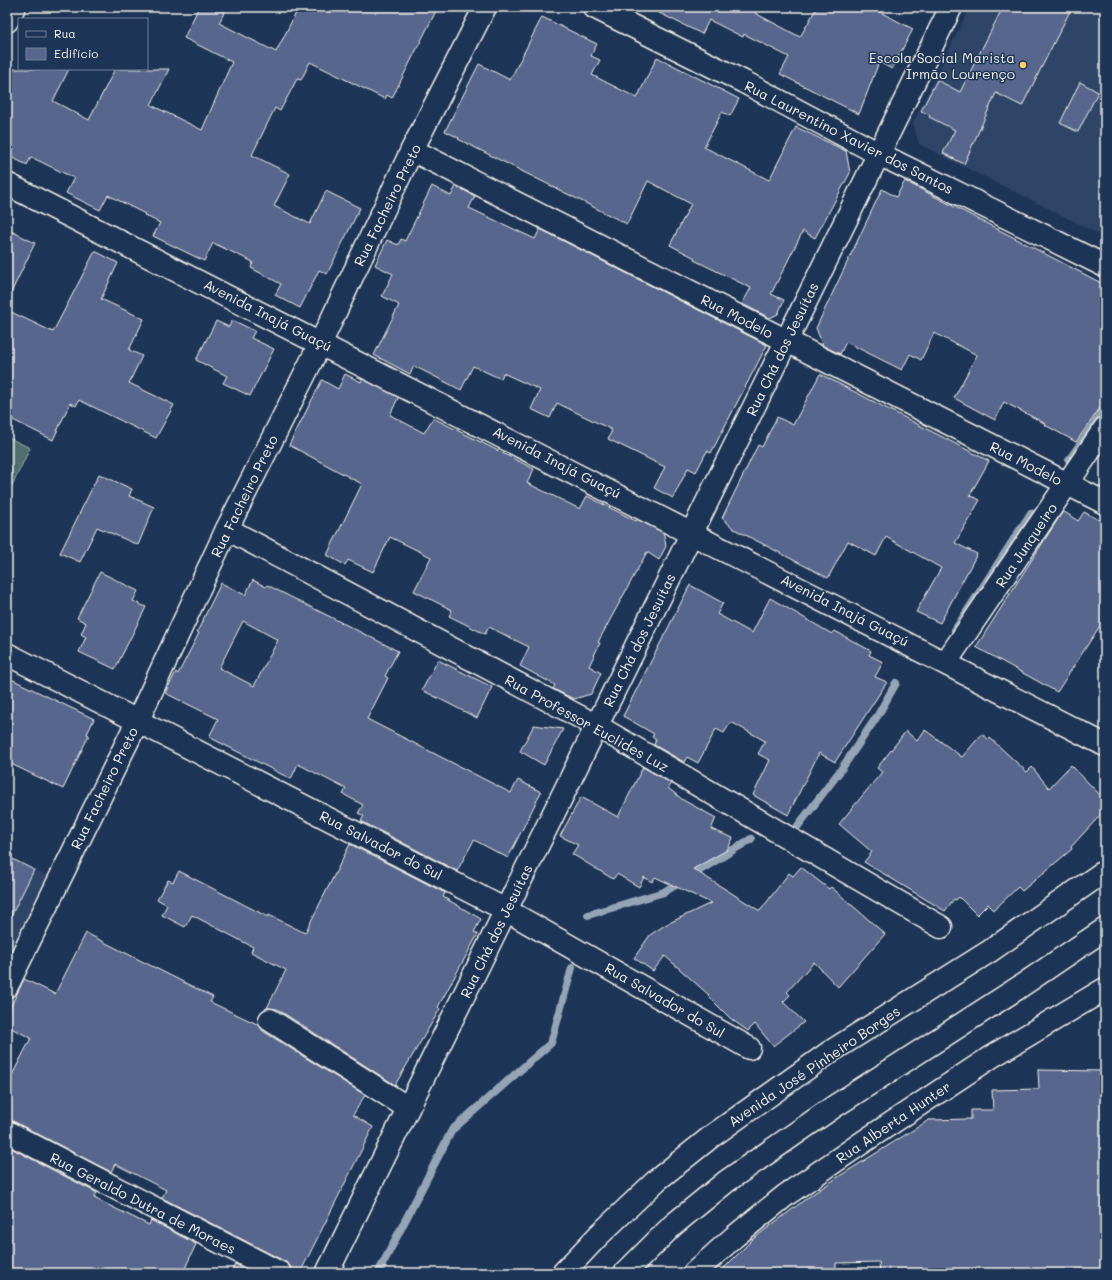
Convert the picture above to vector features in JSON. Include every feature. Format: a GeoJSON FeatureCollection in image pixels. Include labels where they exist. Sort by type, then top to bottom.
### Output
{"type":"FeatureCollection","features":[{"type":"Feature","properties":{"kind":"street"},"geometry":{"type":"LineString","coordinates":[[7,21],[14,7]]}},
{"type":"Feature","properties":{"kind":"street","name":"Rua Facheiro Preto"},"geometry":{"type":"LineString","coordinates":[[7,986],[138,720],[227,529],[321,342],[412,150],[485,7]]}},
{"type":"Feature","properties":{"kind":"street","name":"Rua Laurentino Xavier dos Santos"},"geometry":{"type":"LineString","coordinates":[[594,7],[744,82],[879,154],[1105,266]]}},
{"type":"Feature","properties":{"kind":"street","name":"Rua Chá dos Jesuítas"},"geometry":{"type":"LineString","coordinates":[[327,1273],[951,7]]}},
{"type":"Feature","properties":{"kind":"street","name":"Rua Modelo"},"geometry":{"type":"LineString","coordinates":[[412,150],[1105,503]]}},
{"type":"Feature","properties":{"kind":"street","name":"Avenida Inajá Guaçú"},"geometry":{"type":"LineString","coordinates":[[7,184],[693,531],[1105,745]]}},
{"type":"Feature","properties":{"kind":"street","name":"Rua Junqueiro"},"geometry":{"type":"LineString","coordinates":[[946,662],[1105,428]]}},
{"type":"Feature","properties":{"kind":"street","name":"Rua Professor Euclides Luz"},"geometry":{"type":"LineString","coordinates":[[227,529],[597,726],[941,927]]}},
{"type":"Feature","properties":{"kind":"street","name":"Rua Salvador do Sul"},"geometry":{"type":"LineString","coordinates":[[7,654],[506,910],[749,1048]]}},
{"type":"Feature","properties":{"kind":"street","name":"Avenida José Pinheiro Borges"},"geometry":{"type":"LineString","coordinates":[[563,1273],[599,1235],[657,1180],[712,1136],[830,1052],[990,952],[1105,871]]}},
{"type":"Feature","properties":{"kind":"street"},"geometry":{"type":"LineString","coordinates":[[625,1273],[673,1225],[727,1181],[835,1106],[1018,988],[1105,929]]}},
{"type":"Feature","properties":{"kind":"street","name":"Rua Alberta Hunter"},"geometry":{"type":"LineString","coordinates":[[694,1273],[734,1237],[786,1195],[847,1152],[991,1057],[1105,989]]}},
{"type":"Feature","properties":{"kind":"street"},"geometry":{"type":"LineString","coordinates":[[270,1020],[408,1108]]}},
{"type":"Feature","properties":{"kind":"street","name":"Rua Geraldo Dutra de Moraes"},"geometry":{"type":"LineString","coordinates":[[7,1132],[280,1273]]}},
{"type":"Feature","properties":{"kind":"shaded area","name":"Escola Social Marista Irmão Lourenço"},"geometry":{"type":"Polygon","coordinates":[[[970,7],[1105,7],[1105,237],[919,144],[913,123],[970,7]]]}},
{"type":"Feature","properties":{"kind":"shaded area"},"geometry":{"type":"Polygon","coordinates":[[[7,856],[47,876],[7,956],[7,856]]]}},
{"type":"Feature","properties":{"kind":"green space"},"geometry":{"type":"Polygon","coordinates":[[[7,437],[30,448],[7,496],[7,437]]]}},
{"type":"Feature","properties":{"kind":"building"},"geometry":{"type":"Polygon","coordinates":[[[199,7],[227,7],[219,23],[276,52],[299,7],[438,7],[392,98],[387,95],[385,99],[310,62],[301,80],[297,79],[280,111],[275,108],[252,155],[290,174],[274,206],[310,224],[326,191],[360,208],[327,274],[319,270],[300,308],[275,295],[281,284],[251,268],[253,262],[213,243],[204,261],[153,236],[160,223],[144,215],[145,214],[108,195],[100,210],[66,193],[74,178],[31,157],[27,165],[7,155],[7,69],[68,70],[53,101],[89,120],[114,70],[169,69],[151,105],[202,130],[232,62],[184,38],[199,7]]]}},
{"type":"Feature","properties":{"kind":"building"},"geometry":{"type":"Polygon","coordinates":[[[647,7],[758,7],[755,13],[800,37],[817,7],[870,7],[913,29],[892,69],[879,62],[859,114],[780,74],[789,57],[744,34],[743,37],[709,20],[702,34],[647,7]]]}},
{"type":"Feature","properties":{"kind":"building"},"geometry":{"type":"Polygon","coordinates":[[[1003,7],[1072,7],[1022,106],[996,93],[964,164],[943,153],[955,130],[929,117],[930,115],[921,111],[937,80],[960,92],[1003,7]]]}},
{"type":"Feature","properties":{"kind":"building"},"geometry":{"type":"Polygon","coordinates":[[[542,17],[597,44],[591,56],[600,60],[592,75],[637,98],[657,57],[739,99],[730,116],[722,112],[704,147],[769,180],[796,127],[846,151],[850,173],[815,238],[803,231],[771,294],[784,300],[778,314],[770,318],[742,304],[751,288],[694,260],[695,258],[670,245],[691,204],[648,181],[627,224],[458,139],[459,138],[445,131],[479,64],[510,80],[542,17]]]}},
{"type":"Feature","properties":{"kind":"building"},"geometry":{"type":"Polygon","coordinates":[[[1080,82],[1098,92],[1078,132],[1060,123],[1080,82]]]}},
{"type":"Feature","properties":{"kind":"building"},"geometry":{"type":"Polygon","coordinates":[[[905,181],[1105,285],[1105,401],[1076,442],[1004,402],[995,420],[954,398],[977,355],[934,333],[921,360],[910,354],[902,370],[846,342],[840,354],[823,346],[816,328],[882,189],[896,197],[905,181]]]}},
{"type":"Feature","properties":{"kind":"building"},"geometry":{"type":"Polygon","coordinates":[[[432,186],[451,196],[456,186],[475,196],[469,208],[535,239],[540,229],[767,345],[711,453],[707,451],[696,472],[688,468],[673,498],[654,488],[665,467],[608,439],[612,430],[557,403],[550,418],[531,409],[540,390],[503,373],[501,379],[473,366],[461,390],[414,366],[410,374],[374,355],[399,305],[382,296],[393,274],[375,265],[387,240],[398,245],[401,239],[405,241],[432,186]]]}},
{"type":"Feature","properties":{"kind":"building"},"geometry":{"type":"Polygon","coordinates":[[[7,229],[35,243],[7,301],[7,229]]]}},
{"type":"Feature","properties":{"kind":"building"},"geometry":{"type":"Polygon","coordinates":[[[95,251],[118,263],[101,299],[144,319],[129,350],[142,356],[129,383],[174,405],[156,438],[79,400],[76,406],[70,403],[53,440],[7,417],[7,310],[53,332],[95,251]]]}},
{"type":"Feature","properties":{"kind":"building"},"geometry":{"type":"Polygon","coordinates":[[[232,320],[255,331],[251,338],[274,349],[250,396],[223,383],[227,376],[196,360],[216,321],[229,327],[232,320]]]}},
{"type":"Feature","properties":{"kind":"building"},"geometry":{"type":"Polygon","coordinates":[[[345,374],[361,382],[363,378],[399,396],[390,415],[424,433],[433,418],[534,469],[527,483],[580,509],[587,496],[636,521],[638,518],[663,530],[666,546],[659,560],[647,552],[598,642],[600,643],[589,666],[601,673],[591,694],[574,699],[553,689],[555,685],[520,666],[529,647],[489,627],[485,634],[449,616],[452,610],[414,591],[431,557],[390,537],[373,572],[348,560],[345,565],[327,555],[362,484],[289,445],[322,380],[338,389],[345,374]]]}},
{"type":"Feature","properties":{"kind":"building"},"geometry":{"type":"Polygon","coordinates":[[[820,374],[989,461],[970,495],[980,500],[955,543],[977,554],[940,623],[916,612],[941,568],[886,537],[876,556],[848,541],[828,578],[734,529],[722,518],[758,445],[762,447],[777,417],[793,425],[820,374]]]}},
{"type":"Feature","properties":{"kind":"building"},"geometry":{"type":"Polygon","coordinates":[[[99,474],[132,489],[129,496],[154,507],[138,545],[97,527],[80,562],[60,553],[99,474]]]}},
{"type":"Feature","properties":{"kind":"building"},"geometry":{"type":"Polygon","coordinates":[[[1063,511],[1078,521],[1084,512],[1105,523],[1105,618],[1057,692],[976,647],[1063,511]]]}},
{"type":"Feature","properties":{"kind":"building"},"geometry":{"type":"Polygon","coordinates":[[[100,572],[138,591],[133,601],[146,607],[115,669],[79,652],[86,637],[81,634],[86,623],[77,618],[100,572]]]}},
{"type":"Feature","properties":{"kind":"building"},"geometry":{"type":"Polygon","coordinates":[[[253,580],[266,587],[267,585],[398,651],[385,676],[388,678],[367,719],[511,793],[518,780],[541,792],[508,858],[474,840],[457,871],[361,821],[364,816],[358,813],[363,805],[343,794],[346,789],[298,764],[291,779],[209,737],[218,719],[165,693],[176,672],[178,674],[199,633],[197,632],[221,583],[245,595],[253,580]],[[243,621],[219,668],[254,686],[278,640],[243,621]]]}},
{"type":"Feature","properties":{"kind":"building"},"geometry":{"type":"Polygon","coordinates":[[[690,585],[723,603],[717,614],[752,633],[770,598],[832,634],[835,631],[871,651],[869,655],[883,662],[875,677],[887,682],[835,762],[819,753],[788,815],[753,795],[770,760],[758,754],[765,741],[731,722],[724,733],[716,729],[698,763],[687,757],[684,762],[654,745],[656,739],[652,737],[654,734],[623,716],[690,585]]]}},
{"type":"Feature","properties":{"kind":"building"},"geometry":{"type":"Polygon","coordinates":[[[438,660],[492,687],[477,718],[422,690],[438,660]]]}},
{"type":"Feature","properties":{"kind":"building"},"geometry":{"type":"Polygon","coordinates":[[[7,677],[94,719],[87,734],[89,735],[63,789],[7,762],[7,677]]]}},
{"type":"Feature","properties":{"kind":"building"},"geometry":{"type":"Polygon","coordinates":[[[534,725],[563,729],[544,765],[520,751],[534,725]]]}},
{"type":"Feature","properties":{"kind":"building"},"geometry":{"type":"Polygon","coordinates":[[[925,730],[962,757],[982,734],[989,740],[990,738],[1027,772],[1032,767],[1049,788],[1071,765],[1105,800],[1105,810],[1071,847],[1072,849],[1022,891],[1018,887],[994,910],[988,904],[977,915],[959,897],[956,900],[954,899],[945,911],[864,862],[872,852],[839,824],[882,772],[877,768],[906,731],[917,741],[925,730]]]}},
{"type":"Feature","properties":{"kind":"building"},"geometry":{"type":"Polygon","coordinates":[[[643,767],[671,783],[668,788],[683,800],[716,818],[711,829],[733,838],[727,850],[693,869],[760,911],[789,873],[793,876],[801,867],[829,889],[831,887],[885,934],[838,987],[814,962],[787,992],[790,995],[783,1002],[804,1022],[773,1046],[755,1024],[748,1031],[731,1019],[708,996],[709,995],[665,956],[653,971],[634,958],[650,935],[665,925],[711,903],[655,877],[652,882],[644,877],[639,887],[617,874],[613,879],[572,854],[578,845],[560,836],[581,797],[618,817],[643,767]]]}},
{"type":"Feature","properties":{"kind":"building"},"geometry":{"type":"Polygon","coordinates":[[[350,844],[445,893],[443,897],[481,919],[474,932],[478,934],[438,1007],[440,1009],[395,1085],[277,1009],[267,1008],[286,970],[251,952],[253,947],[192,915],[185,927],[162,915],[167,905],[157,899],[168,880],[173,882],[179,871],[268,917],[269,915],[305,933],[350,844]]]}},
{"type":"Feature","properties":{"kind":"building"},"geometry":{"type":"Polygon","coordinates":[[[7,856],[34,870],[7,924],[7,856]]]}},
{"type":"Feature","properties":{"kind":"building"},"geometry":{"type":"Polygon","coordinates":[[[86,933],[213,997],[210,1002],[259,1025],[263,1031],[365,1095],[353,1115],[373,1127],[300,1273],[292,1273],[291,1267],[286,1262],[162,1198],[166,1190],[115,1164],[111,1172],[13,1121],[7,1120],[7,1085],[31,1038],[7,1026],[7,1014],[24,979],[55,994],[86,933]]]}},
{"type":"Feature","properties":{"kind":"building"},"geometry":{"type":"Polygon","coordinates":[[[1038,1070],[1105,1071],[1105,1269],[988,1273],[880,1273],[879,1262],[836,1263],[836,1273],[719,1273],[753,1239],[807,1198],[838,1177],[929,1120],[971,1119],[971,1110],[993,1110],[992,1090],[1039,1089],[1038,1070]]]}},
{"type":"Feature","properties":{"kind":"building"},"geometry":{"type":"Polygon","coordinates":[[[7,1146],[97,1193],[94,1198],[149,1225],[151,1220],[196,1244],[183,1273],[7,1273],[7,1146]]]}},
{"type":"Feature","properties":{"kind":"building"},"geometry":{"type":"Polygon","coordinates":[[[235,1264],[253,1273],[231,1273],[235,1264]]]}},
{"type":"Feature","properties":{"kind":"waterway"},"geometry":{"type":"LineString","coordinates":[[1069,460],[1105,409]]}},
{"type":"Feature","properties":{"kind":"waterway"},"geometry":{"type":"LineString","coordinates":[[955,630],[1031,513]]}},
{"type":"Feature","properties":{"kind":"waterway"},"geometry":{"type":"LineString","coordinates":[[797,827],[840,771],[878,715],[896,683]]}},
{"type":"Feature","properties":{"kind":"waterway"},"geometry":{"type":"LineString","coordinates":[[588,915],[664,892],[751,839]]}},
{"type":"Feature","properties":{"kind":"waterway"},"geometry":{"type":"LineString","coordinates":[[378,1273],[452,1130],[551,1043],[572,968]]}},
{"type":"Feature","properties":{"kind":"place","name":"Escola Social Marista Irmão Lourenço"},"geometry":{"type":"Point","coordinates":[1023,65]}}]}
